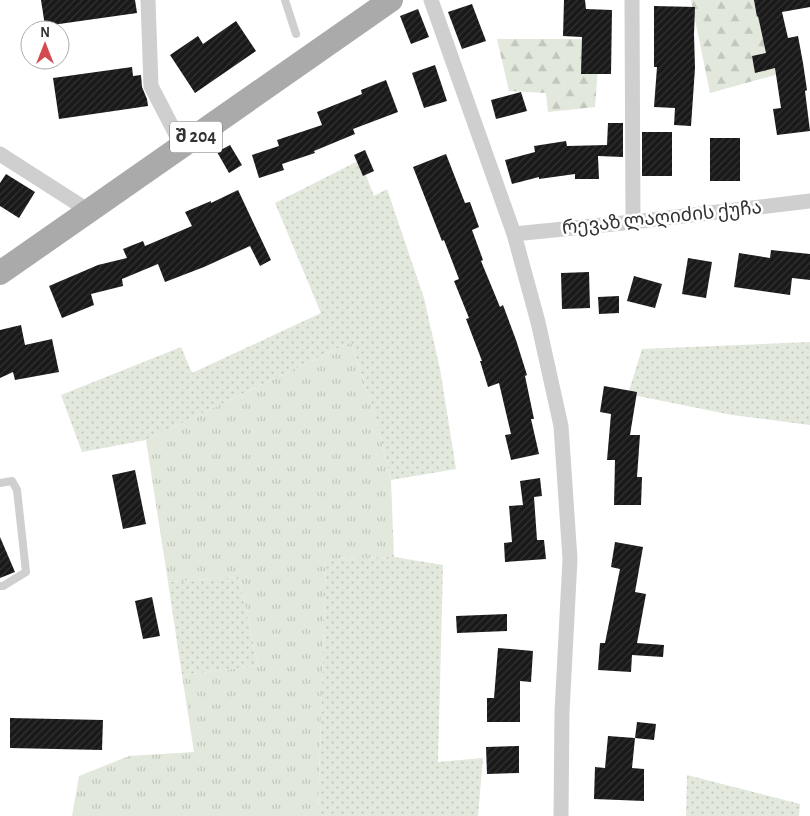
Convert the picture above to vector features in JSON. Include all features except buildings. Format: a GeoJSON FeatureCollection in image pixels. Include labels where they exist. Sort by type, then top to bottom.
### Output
{"type":"FeatureCollection","features":[{"type":"Feature","properties":{"kind":"main road","name":"შ 204"},"geometry":{"type":"LineString","coordinates":[[0,273],[391,0]]}},
{"type":"Feature","properties":{"kind":"street"},"geometry":{"type":"LineString","coordinates":[[148,0],[152,86],[182,146]]}},
{"type":"Feature","properties":{"kind":"street"},"geometry":{"type":"LineString","coordinates":[[431,0],[514,234],[538,322],[561,426],[570,558],[562,712],[561,816]]}},
{"type":"Feature","properties":{"kind":"street"},"geometry":{"type":"LineString","coordinates":[[632,0],[633,222]]}},
{"type":"Feature","properties":{"kind":"street"},"geometry":{"type":"LineString","coordinates":[[0,154],[89,211]]}},
{"type":"Feature","properties":{"kind":"street","name":"რევაზ ლაღიძის ქუჩა"},"geometry":{"type":"LineString","coordinates":[[514,234],[810,202]]}},
{"type":"Feature","properties":{"kind":"lane"},"geometry":{"type":"LineString","coordinates":[[285,0],[296,34]]}},
{"type":"Feature","properties":{"kind":"lane"},"geometry":{"type":"LineString","coordinates":[[0,483],[12,481],[17,490],[26,572],[0,586]]}},
{"type":"Feature","properties":{"kind":"green space"},"geometry":{"type":"Polygon","coordinates":[[[691,0],[767,0],[786,72],[710,93],[691,0]]]}},
{"type":"Feature","properties":{"kind":"green space"},"geometry":{"type":"Polygon","coordinates":[[[497,39],[600,39],[595,107],[548,112],[546,93],[509,91],[497,39]]]}},
{"type":"Feature","properties":{"kind":"green space"},"geometry":{"type":"Polygon","coordinates":[[[360,160],[374,196],[387,189],[424,298],[440,369],[456,469],[391,480],[376,419],[351,342],[146,440],[82,452],[61,395],[181,347],[192,373],[321,313],[275,203],[360,160]]]}},
{"type":"Feature","properties":{"kind":"green space"},"geometry":{"type":"Polygon","coordinates":[[[351,342],[376,419],[391,480],[394,557],[326,559],[318,816],[72,816],[79,776],[129,756],[194,752],[182,675],[258,666],[239,577],[168,582],[146,440],[351,342]]]}},
{"type":"Feature","properties":{"kind":"green space"},"geometry":{"type":"Polygon","coordinates":[[[810,342],[810,425],[732,415],[628,394],[642,349],[810,342]]]}},
{"type":"Feature","properties":{"kind":"green space"},"geometry":{"type":"Polygon","coordinates":[[[394,557],[443,565],[438,762],[483,758],[478,816],[318,816],[326,559],[394,557]]]}},
{"type":"Feature","properties":{"kind":"green space"},"geometry":{"type":"Polygon","coordinates":[[[239,577],[258,666],[182,675],[168,582],[239,577]]]}},
{"type":"Feature","properties":{"kind":"green space"},"geometry":{"type":"Polygon","coordinates":[[[687,775],[800,804],[799,816],[686,816],[687,775]]]}}]}
